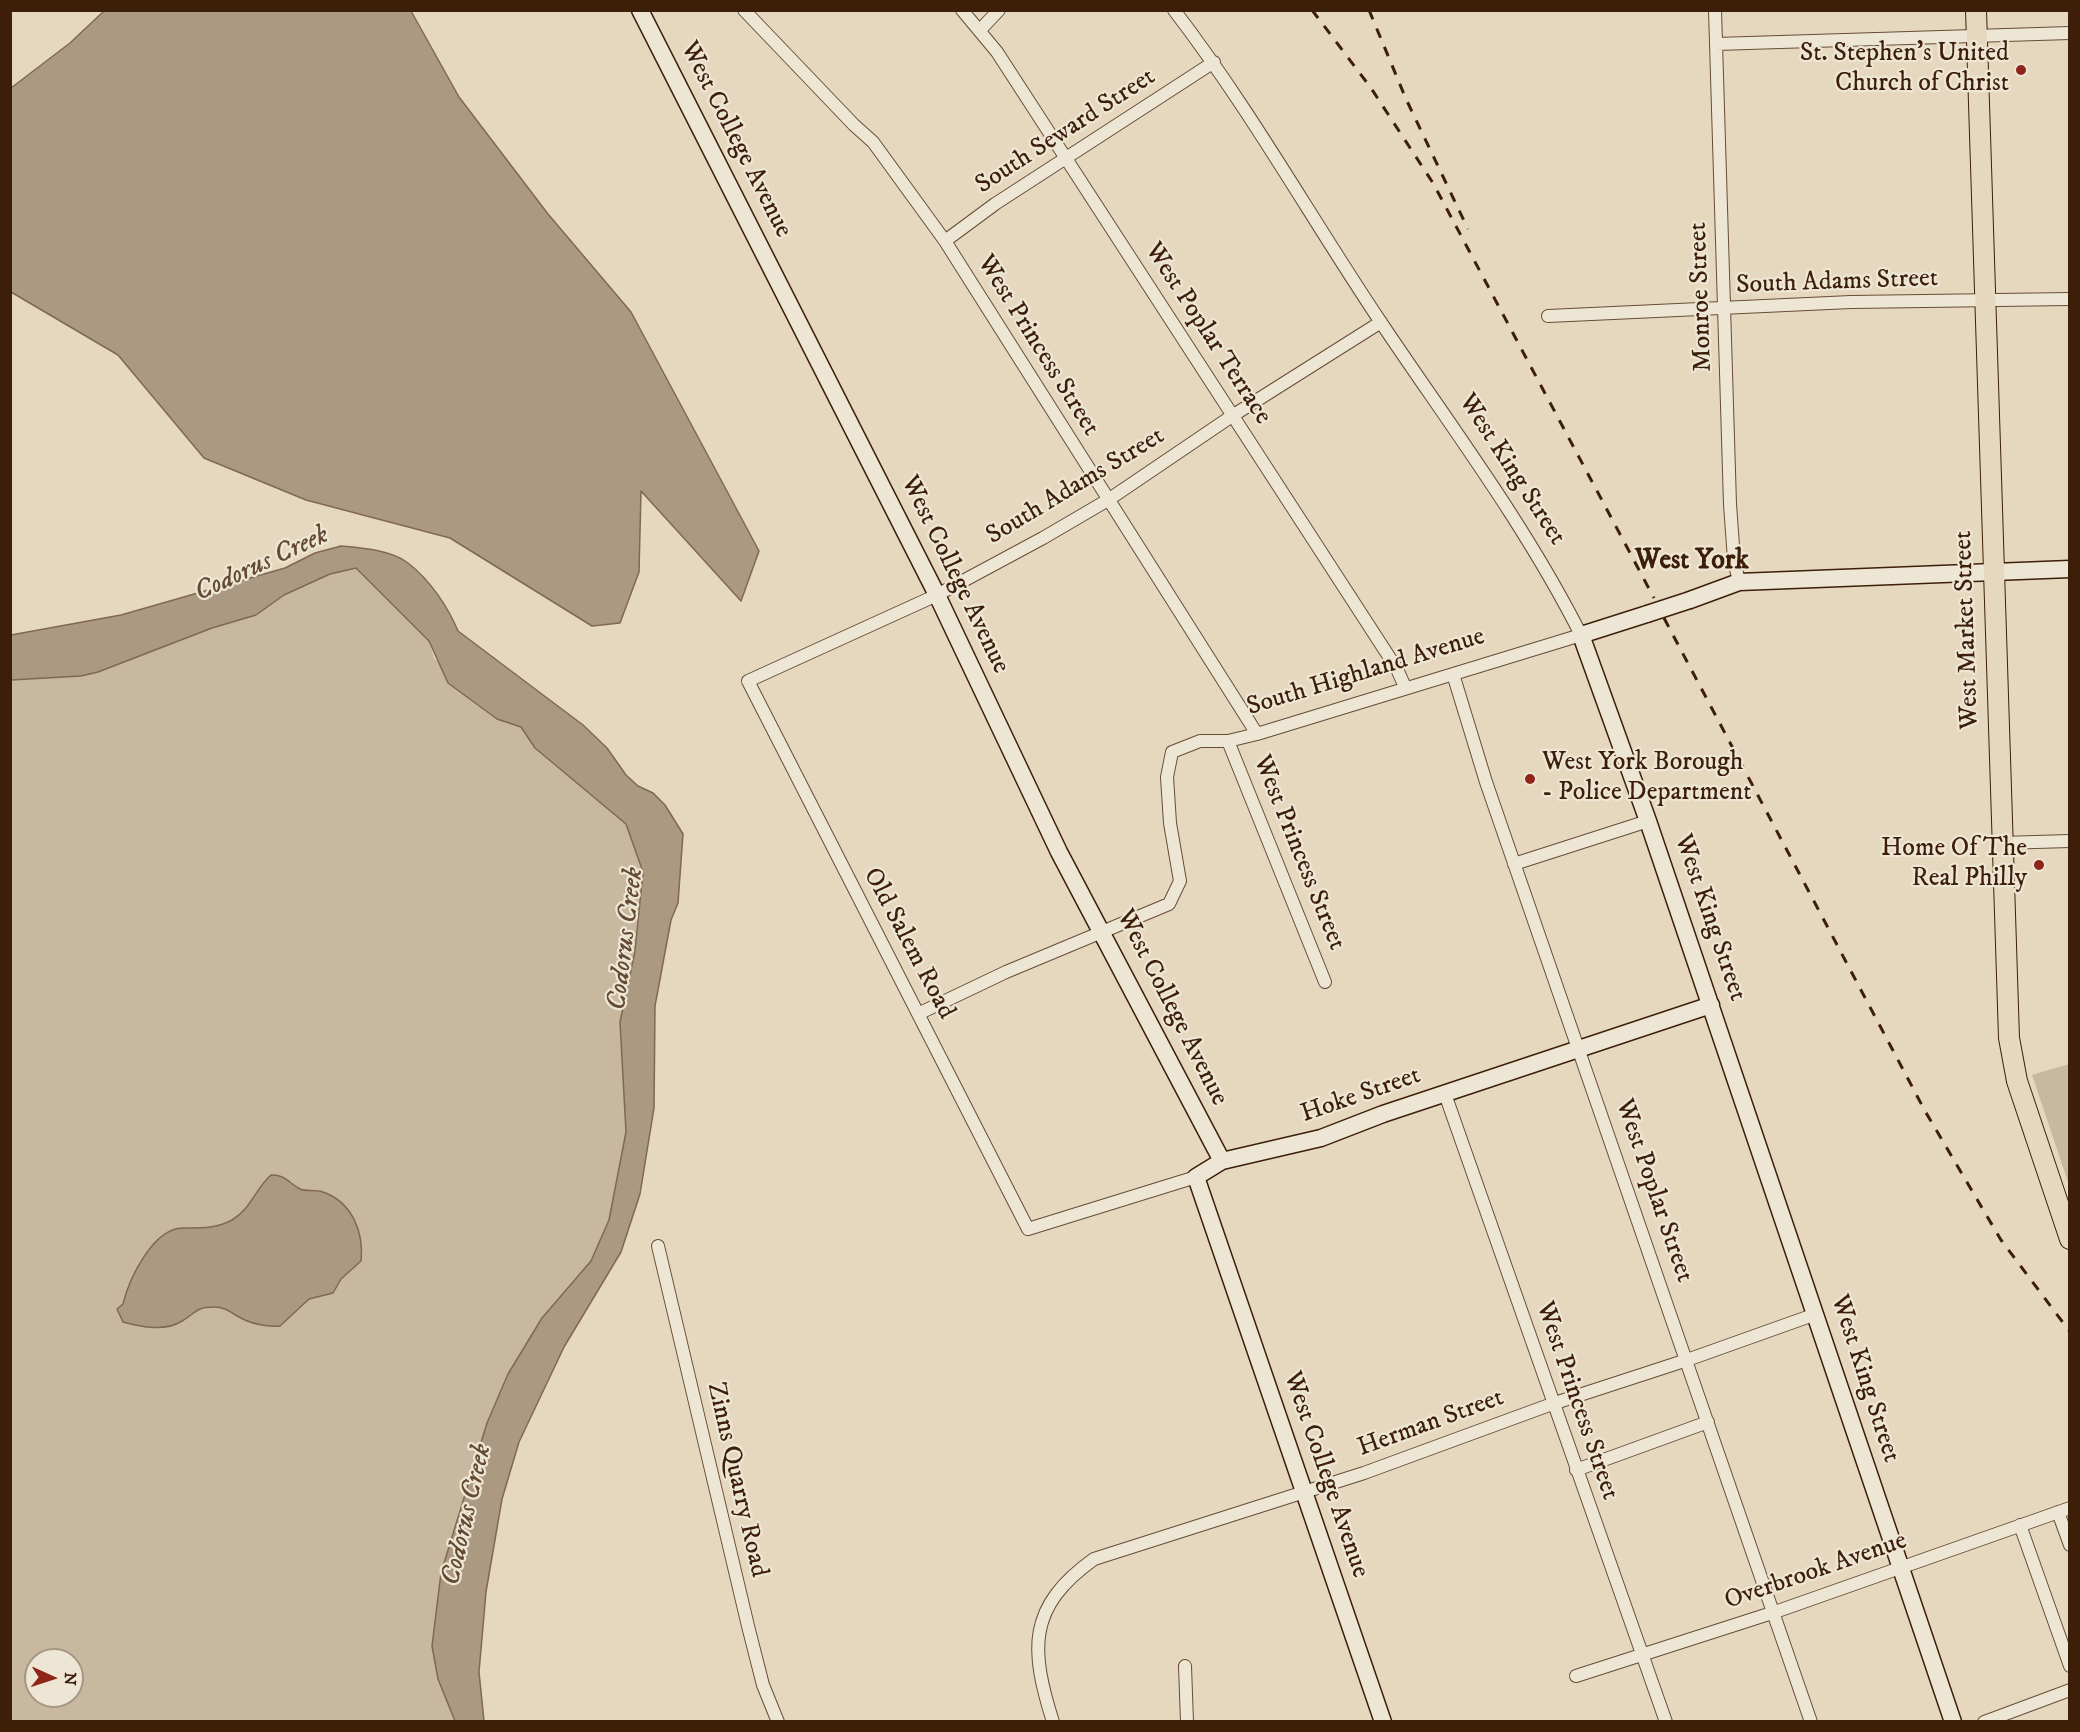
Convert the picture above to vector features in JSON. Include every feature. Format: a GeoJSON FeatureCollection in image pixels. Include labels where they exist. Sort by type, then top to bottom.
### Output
{"type":"FeatureCollection","features":[{"type":"Feature","properties":{"kind":"main road","name":"West Market Street"},"geometry":{"type":"LineString","coordinates":[[1976,10],[2001,843],[2011,1056],[2017,1081],[2070,1239]]}},
{"type":"Feature","properties":{"kind":"street","name":"West College Avenue"},"geometry":{"type":"LineString","coordinates":[[640,10],[937,594],[1059,852],[1222,1161]]}},
{"type":"Feature","properties":{"kind":"street","name":"West Princess Street"},"geometry":{"type":"LineString","coordinates":[[744,10],[854,125],[873,141],[945,241],[1257,734]]}},
{"type":"Feature","properties":{"kind":"street","name":"West Poplar Terrace"},"geometry":{"type":"LineString","coordinates":[[962,10],[980,30],[1066,157],[1398,669],[1405,687]]}},
{"type":"Feature","properties":{"kind":"street"},"geometry":{"type":"LineString","coordinates":[[980,30],[999,10]]}},
{"type":"Feature","properties":{"kind":"street","name":"West King Street"},"geometry":{"type":"LineString","coordinates":[[1174,10],[1214,62],[1381,322],[1429,390],[1558,588],[1581,635],[1711,1005],[1953,1722]]}},
{"type":"Feature","properties":{"kind":"street","name":"Monroe Street"},"geometry":{"type":"LineString","coordinates":[[1715,10],[1726,309],[1730,504],[1734,560],[1739,582]]}},
{"type":"Feature","properties":{"kind":"street"},"geometry":{"type":"LineString","coordinates":[[1716,44],[2070,33]]}},
{"type":"Feature","properties":{"kind":"street","name":"South Seward Street"},"geometry":{"type":"LineString","coordinates":[[945,241],[995,204],[1214,62]]}},
{"type":"Feature","properties":{"kind":"street","name":"South Adams Street"},"geometry":{"type":"LineString","coordinates":[[1548,316],[1851,302],[2070,299]]}},
{"type":"Feature","properties":{"kind":"street","name":"South Adams Street"},"geometry":{"type":"LineString","coordinates":[[748,681],[937,594],[1108,500],[1232,416],[1381,322]]}},
{"type":"Feature","properties":{"kind":"street","name":"South Highland Avenue"},"geometry":{"type":"LineString","coordinates":[[920,1013],[1102,930],[1169,904],[1180,881],[1169,811],[1167,777],[1172,752],[1200,741],[1228,741],[1257,734],[1581,635],[1739,582],[2070,569]]}},
{"type":"Feature","properties":{"kind":"street","name":"West Poplar Street"},"geometry":{"type":"LineString","coordinates":[[1453,674],[1514,864],[1580,1048],[1811,1722]]}},
{"type":"Feature","properties":{"kind":"street","name":"Old Salem Road"},"geometry":{"type":"LineString","coordinates":[[748,681],[878,936],[920,1013],[1028,1229]]}},
{"type":"Feature","properties":{"kind":"street","name":"West Princess Street"},"geometry":{"type":"LineString","coordinates":[[1228,741],[1325,982]]}},
{"type":"Feature","properties":{"kind":"street"},"geometry":{"type":"LineString","coordinates":[[1514,864],[1648,821]]}},
{"type":"Feature","properties":{"kind":"street"},"geometry":{"type":"LineString","coordinates":[[2001,843],[2070,841]]}},
{"type":"Feature","properties":{"kind":"street","name":"Hoke Street"},"geometry":{"type":"LineString","coordinates":[[1028,1229],[1196,1177],[1222,1161],[1312,1141],[1711,1005]]}},
{"type":"Feature","properties":{"kind":"street","name":"West Princess Street"},"geometry":{"type":"LineString","coordinates":[[1445,1094],[1552,1404],[1666,1722]]}},
{"type":"Feature","properties":{"kind":"street","name":"West College Avenue"},"geometry":{"type":"LineString","coordinates":[[1196,1177],[1383,1722]]}},
{"type":"Feature","properties":{"kind":"street","name":"Zinns Quarry Road"},"geometry":{"type":"LineString","coordinates":[[658,1246],[753,1646],[763,1685],[778,1722]]}},
{"type":"Feature","properties":{"kind":"street","name":"Herman Street"},"geometry":{"type":"LineString","coordinates":[[1053,1722],[1038,1663],[1038,1638],[1044,1611],[1073,1574],[1094,1559],[1364,1473],[1552,1404],[1687,1360],[1816,1314]]}},
{"type":"Feature","properties":{"kind":"street"},"geometry":{"type":"LineString","coordinates":[[1576,1470],[1708,1422]]}},
{"type":"Feature","properties":{"kind":"street"},"geometry":{"type":"LineString","coordinates":[[2064,1510],[2070,1545]]}},
{"type":"Feature","properties":{"kind":"street","name":"Overbrook Avenue"},"geometry":{"type":"LineString","coordinates":[[1576,1676],[1775,1612],[2064,1510]]}},
{"type":"Feature","properties":{"kind":"street"},"geometry":{"type":"LineString","coordinates":[[2020,1525],[2070,1666]]}},
{"type":"Feature","properties":{"kind":"street"},"geometry":{"type":"LineString","coordinates":[[1185,1666],[1187,1722]]}},
{"type":"Feature","properties":{"kind":"street"},"geometry":{"type":"LineString","coordinates":[[1984,1722],[2070,1690]]}},
{"type":"Feature","properties":{"kind":"shaded area"},"geometry":{"type":"Polygon","coordinates":[[[356,568],[429,641],[434,658],[497,719],[521,727],[535,748],[626,824],[643,872],[635,951],[620,1022],[626,1131],[609,1220],[591,1261],[542,1318],[508,1374],[487,1423],[441,1573],[432,1646],[455,1721],[11,1721],[11,680],[81,676],[98,672],[212,628],[256,615],[284,595],[330,574],[356,568]]]}},
{"type":"Feature","properties":{"kind":"shaded area"},"geometry":{"type":"Polygon","coordinates":[[[2070,1064],[2069,1185],[2032,1075],[2070,1064]]]}},
{"type":"Feature","properties":{"kind":"water"},"geometry":{"type":"Polygon","coordinates":[[[104,11],[411,11],[459,97],[548,214],[631,312],[759,551],[741,601],[641,491],[639,572],[620,623],[592,626],[450,538],[306,500],[204,458],[118,355],[11,292],[11,88],[70,43],[104,11]]]}},
{"type":"Feature","properties":{"kind":"water","name":"Codorus Creek"},"geometry":{"type":"Polygon","coordinates":[[[341,546],[385,552],[408,563],[438,594],[458,631],[583,725],[607,748],[626,775],[638,786],[653,793],[665,805],[683,834],[678,903],[671,920],[655,1006],[654,1108],[640,1194],[621,1252],[564,1347],[519,1442],[502,1499],[486,1592],[479,1672],[484,1721],[455,1721],[438,1679],[432,1646],[441,1573],[487,1423],[508,1374],[542,1318],[591,1261],[609,1220],[626,1132],[620,1022],[635,951],[643,872],[626,824],[535,748],[521,727],[497,719],[448,683],[429,641],[356,568],[330,574],[284,595],[256,615],[212,628],[98,672],[81,676],[11,680],[11,635],[121,615],[285,568],[315,553],[341,546]]]}},
{"type":"Feature","properties":{"kind":"water"},"geometry":{"type":"Polygon","coordinates":[[[271,1175],[283,1177],[300,1189],[320,1191],[333,1197],[342,1203],[354,1219],[360,1239],[361,1261],[341,1279],[333,1293],[309,1299],[280,1326],[254,1323],[218,1307],[199,1309],[182,1321],[168,1326],[145,1327],[123,1322],[117,1309],[123,1304],[137,1269],[152,1245],[172,1230],[214,1226],[232,1220],[244,1210],[271,1175]]]}},
{"type":"Feature","properties":{"kind":"railway"},"geometry":{"type":"LineString","coordinates":[[1312,10],[1371,88],[1433,183],[1654,598]]}},
{"type":"Feature","properties":{"kind":"railway"},"geometry":{"type":"LineString","coordinates":[[1369,10],[1406,99],[1468,229]]}},
{"type":"Feature","properties":{"kind":"railway"},"geometry":{"type":"LineString","coordinates":[[1664,618],[1925,1111],[2001,1240],[2070,1332]]}},
{"type":"Feature","properties":{"kind":"place","name":"St. Stephen's United Church of Christ"},"geometry":{"type":"Point","coordinates":[2021,70]}},
{"type":"Feature","properties":{"kind":"place","name":"West York Borough - Police Department"},"geometry":{"type":"Point","coordinates":[1530,779]}},
{"type":"Feature","properties":{"kind":"place","name":"Home Of The Real Philly"},"geometry":{"type":"Point","coordinates":[2039,865]}},
{"type":"Feature","properties":{"kind":"district","name":"West York"},"geometry":{"type":"Point","coordinates":[1692,562]}}]}
